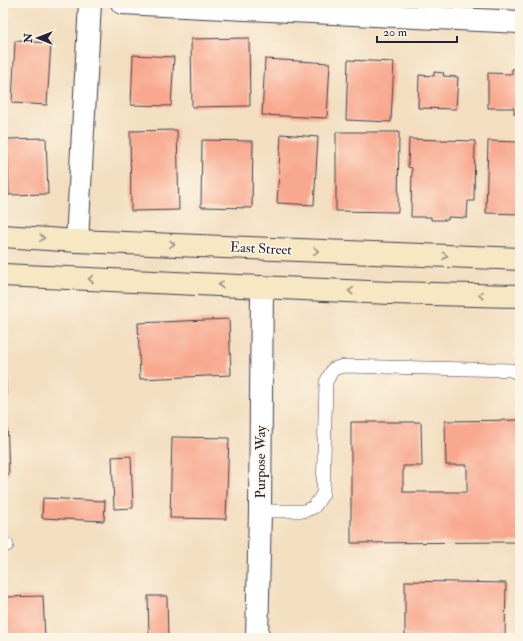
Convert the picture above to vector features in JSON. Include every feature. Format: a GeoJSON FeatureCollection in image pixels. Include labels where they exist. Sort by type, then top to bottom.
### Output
{"type":"FeatureCollection","features":[{"type":"Feature","properties":{"kind":"main road","name":"East Street"},"geometry":{"type":"LineString","coordinates":[[3,236],[77,241],[520,259]]}},
{"type":"Feature","properties":{"kind":"main road"},"geometry":{"type":"LineString","coordinates":[[3,275],[390,293],[520,296]]}},
{"type":"Feature","properties":{"kind":"street"},"geometry":{"type":"LineString","coordinates":[[77,241],[90,3]]}},
{"type":"Feature","properties":{"kind":"street"},"geometry":{"type":"LineString","coordinates":[[122,3],[201,5],[520,22]]}},
{"type":"Feature","properties":{"kind":"street","name":"Purpose Way"},"geometry":{"type":"LineString","coordinates":[[257,638],[262,286]]}},
{"type":"Feature","properties":{"kind":"lane"},"geometry":{"type":"LineString","coordinates":[[260,511],[304,511],[314,507],[323,494],[326,382],[333,369],[343,366],[480,369],[511,370],[520,374]]}},
{"type":"Feature","properties":{"kind":"building"},"geometry":{"type":"Polygon","coordinates":[[[249,38],[250,106],[192,107],[191,39],[249,38]]]}},
{"type":"Feature","properties":{"kind":"building"},"geometry":{"type":"Polygon","coordinates":[[[15,41],[51,43],[47,105],[12,103],[15,41]]]}},
{"type":"Feature","properties":{"kind":"building"},"geometry":{"type":"Polygon","coordinates":[[[133,55],[174,57],[171,106],[131,105],[133,55]]]}},
{"type":"Feature","properties":{"kind":"building"},"geometry":{"type":"Polygon","coordinates":[[[265,59],[330,63],[327,118],[262,115],[265,59]]]}},
{"type":"Feature","properties":{"kind":"building"},"geometry":{"type":"Polygon","coordinates":[[[348,60],[394,62],[391,122],[346,120],[348,60]]]}},
{"type":"Feature","properties":{"kind":"building"},"geometry":{"type":"Polygon","coordinates":[[[512,69],[520,69],[520,114],[514,114],[514,108],[488,108],[488,73],[512,74],[512,69]]]}},
{"type":"Feature","properties":{"kind":"building"},"geometry":{"type":"Polygon","coordinates":[[[434,72],[444,73],[443,76],[458,77],[456,109],[418,108],[419,75],[434,76],[434,72]]]}},
{"type":"Feature","properties":{"kind":"building"},"geometry":{"type":"Polygon","coordinates":[[[177,130],[179,210],[131,211],[130,131],[177,130]]]}},
{"type":"Feature","properties":{"kind":"building"},"geometry":{"type":"Polygon","coordinates":[[[336,132],[399,132],[398,212],[336,211],[336,132]]]}},
{"type":"Feature","properties":{"kind":"building"},"geometry":{"type":"Polygon","coordinates":[[[281,134],[318,137],[314,205],[277,203],[281,134]]]}},
{"type":"Feature","properties":{"kind":"building"},"geometry":{"type":"Polygon","coordinates":[[[46,138],[48,194],[9,195],[7,139],[46,138]]]}},
{"type":"Feature","properties":{"kind":"building"},"geometry":{"type":"Polygon","coordinates":[[[409,139],[475,141],[474,201],[468,201],[467,218],[448,217],[448,220],[431,220],[431,217],[411,217],[412,168],[408,167],[409,139]]]}},
{"type":"Feature","properties":{"kind":"building"},"geometry":{"type":"Polygon","coordinates":[[[202,140],[253,141],[252,208],[201,207],[202,140]]]}},
{"type":"Feature","properties":{"kind":"building"},"geometry":{"type":"Polygon","coordinates":[[[488,141],[520,142],[520,214],[486,213],[488,141]]]}},
{"type":"Feature","properties":{"kind":"building"},"geometry":{"type":"Polygon","coordinates":[[[229,319],[231,375],[140,379],[138,323],[229,319]]]}},
{"type":"Feature","properties":{"kind":"building"},"geometry":{"type":"Polygon","coordinates":[[[4,335],[9,475],[3,475],[4,335]]]}},
{"type":"Feature","properties":{"kind":"building"},"geometry":{"type":"Polygon","coordinates":[[[520,420],[520,542],[351,543],[351,422],[421,422],[422,466],[403,466],[403,492],[467,492],[467,465],[446,465],[445,421],[520,420]]]}},
{"type":"Feature","properties":{"kind":"building"},"geometry":{"type":"Polygon","coordinates":[[[172,437],[229,438],[226,519],[170,518],[172,437]]]}},
{"type":"Feature","properties":{"kind":"building"},"geometry":{"type":"Polygon","coordinates":[[[131,456],[133,508],[114,509],[112,457],[131,456]]]}},
{"type":"Feature","properties":{"kind":"building"},"geometry":{"type":"Polygon","coordinates":[[[43,498],[105,501],[104,521],[42,518],[43,498]]]}},
{"type":"Feature","properties":{"kind":"building"},"geometry":{"type":"Polygon","coordinates":[[[405,581],[506,583],[505,637],[405,635],[405,581]]]}},
{"type":"Feature","properties":{"kind":"building"},"geometry":{"type":"Polygon","coordinates":[[[43,596],[45,638],[3,638],[3,597],[43,596]]]}},
{"type":"Feature","properties":{"kind":"building"},"geometry":{"type":"Polygon","coordinates":[[[148,596],[167,596],[168,638],[149,638],[148,596]]]}}]}
